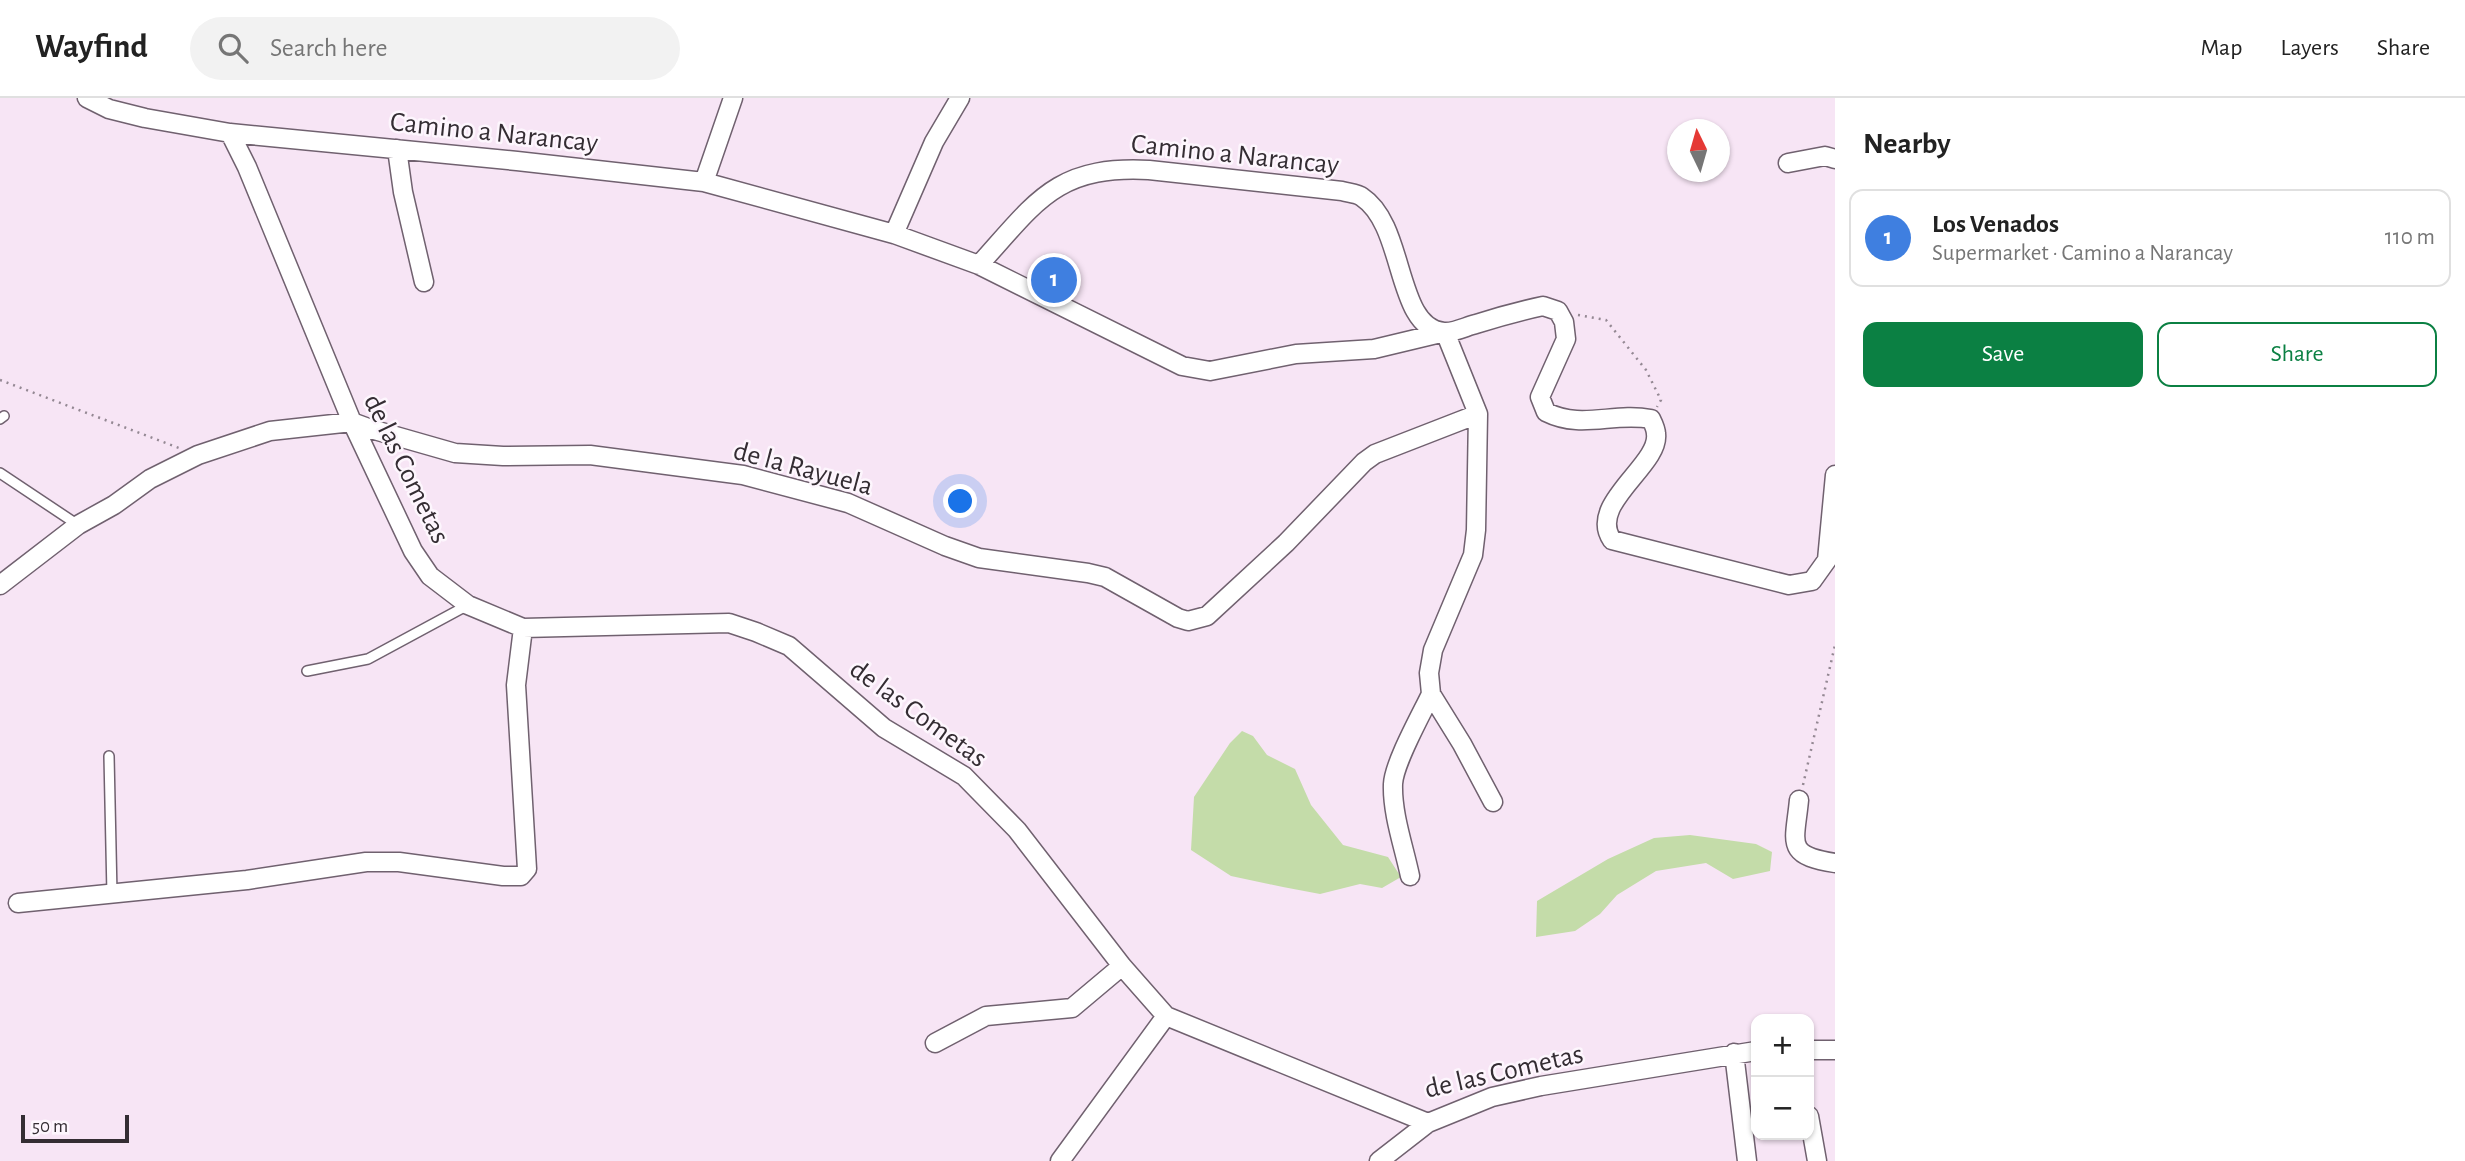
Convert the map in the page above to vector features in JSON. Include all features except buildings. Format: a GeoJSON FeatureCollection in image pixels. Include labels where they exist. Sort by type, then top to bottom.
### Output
{"type":"FeatureCollection","features":[{"type":"Feature","properties":{"kind":"street","name":"Camino a Narancay"},"geometry":{"type":"LineString","coordinates":[[87,98],[109,109],[145,118],[230,133],[704,183],[894,234],[979,265],[1182,366],[1210,371],[1296,354],[1374,349],[1445,332]]}},
{"type":"Feature","properties":{"kind":"street"},"geometry":{"type":"LineString","coordinates":[[704,183],[733,98]]}},
{"type":"Feature","properties":{"kind":"street"},"geometry":{"type":"LineString","coordinates":[[894,234],[934,142],[960,98]]}},
{"type":"Feature","properties":{"kind":"street","name":"de las Cometas"},"geometry":{"type":"LineString","coordinates":[[230,133],[247,167],[352,422],[413,551],[430,576],[468,605],[523,628],[729,623],[789,646],[884,728],[964,776],[1017,830],[1122,966],[1166,1016],[1428,1123],[1492,1097],[1529,1088],[1751,1051]]}},
{"type":"Feature","properties":{"kind":"street"},"geometry":{"type":"LineString","coordinates":[[397,149],[403,192],[424,282]]}},
{"type":"Feature","properties":{"kind":"street"},"geometry":{"type":"LineString","coordinates":[[1788,163],[1825,156],[1835,159]]}},
{"type":"Feature","properties":{"kind":"street","name":"Camino a Narancay"},"geometry":{"type":"LineString","coordinates":[[979,265],[1037,201],[1065,182],[1092,172],[1149,170],[1342,191],[1362,196],[1383,218],[1417,317],[1428,326],[1445,332]]}},
{"type":"Feature","properties":{"kind":"street"},"geometry":{"type":"LineString","coordinates":[[1493,802],[1431,694],[1429,673],[1433,650],[1473,555],[1476,530],[1478,414],[1445,332],[1543,306],[1558,311],[1564,322],[1566,338],[1540,397],[1546,412],[1562,419],[1583,421],[1631,415],[1651,419],[1657,436],[1654,448],[1605,520],[1612,540],[1789,585],[1812,581],[1827,560],[1835,475]]}},
{"type":"Feature","properties":{"kind":"street","name":"de la Rayuela"},"geometry":{"type":"LineString","coordinates":[[0,585],[78,525],[114,505],[150,479],[198,455],[270,431],[352,422],[455,453],[503,456],[590,455],[743,475],[848,503],[979,558],[1105,577],[1188,621],[1207,616],[1286,542],[1364,462],[1376,454],[1478,414]]}},
{"type":"Feature","properties":{"kind":"street"},"geometry":{"type":"LineString","coordinates":[[18,903],[247,880],[366,862],[400,862],[515,877],[525,873],[527,869],[516,685],[523,628]]}},
{"type":"Feature","properties":{"kind":"street"},"geometry":{"type":"LineString","coordinates":[[1410,876],[1393,783],[1412,733],[1431,694]]}},
{"type":"Feature","properties":{"kind":"street"},"geometry":{"type":"LineString","coordinates":[[1799,800],[1795,845],[1801,854],[1814,860],[1835,863]]}},
{"type":"Feature","properties":{"kind":"street"},"geometry":{"type":"LineString","coordinates":[[935,1043],[986,1016],[1072,1007],[1122,966]]}},
{"type":"Feature","properties":{"kind":"street"},"geometry":{"type":"LineString","coordinates":[[1060,1161],[1166,1016]]}},
{"type":"Feature","properties":{"kind":"street"},"geometry":{"type":"LineString","coordinates":[[1814,1050],[1835,1050]]}},
{"type":"Feature","properties":{"kind":"street"},"geometry":{"type":"LineString","coordinates":[[1734,1053],[1747,1161]]}},
{"type":"Feature","properties":{"kind":"street"},"geometry":{"type":"LineString","coordinates":[[1379,1161],[1428,1123]]}},
{"type":"Feature","properties":{"kind":"street"},"geometry":{"type":"LineString","coordinates":[[1813,1140],[1817,1161]]}},
{"type":"Feature","properties":{"kind":"lane"},"geometry":{"type":"LineString","coordinates":[[0,472],[78,525]]}},
{"type":"Feature","properties":{"kind":"lane"},"geometry":{"type":"LineString","coordinates":[[307,671],[368,659],[468,605]]}},
{"type":"Feature","properties":{"kind":"lane"},"geometry":{"type":"LineString","coordinates":[[109,756],[112,894]]}},
{"type":"Feature","properties":{"kind":"path"},"geometry":{"type":"LineString","coordinates":[[1558,311],[1606,320],[1646,370],[1661,400],[1651,419]]}},
{"type":"Feature","properties":{"kind":"path"},"geometry":{"type":"LineString","coordinates":[[0,380],[198,455]]}},
{"type":"Feature","properties":{"kind":"path"},"geometry":{"type":"LineString","coordinates":[[1799,800],[1835,645]]}},
{"type":"Feature","properties":{"kind":"green space"},"geometry":{"type":"Polygon","coordinates":[[[1242,731],[1253,736],[1267,755],[1295,769],[1311,805],[1343,845],[1388,857],[1401,877],[1382,888],[1360,884],[1320,894],[1231,876],[1191,850],[1194,797],[1230,743],[1242,731]]]}},
{"type":"Feature","properties":{"kind":"green space"},"geometry":{"type":"Polygon","coordinates":[[[1690,835],[1756,844],[1772,852],[1770,871],[1733,879],[1706,863],[1656,871],[1617,895],[1600,914],[1575,931],[1536,937],[1537,901],[1608,859],[1654,838],[1690,835]]]}},
{"type":"Feature","properties":{"kind":"place","name":"Los Venados"},"geometry":{"type":"Point","coordinates":[1054,280]}}]}
